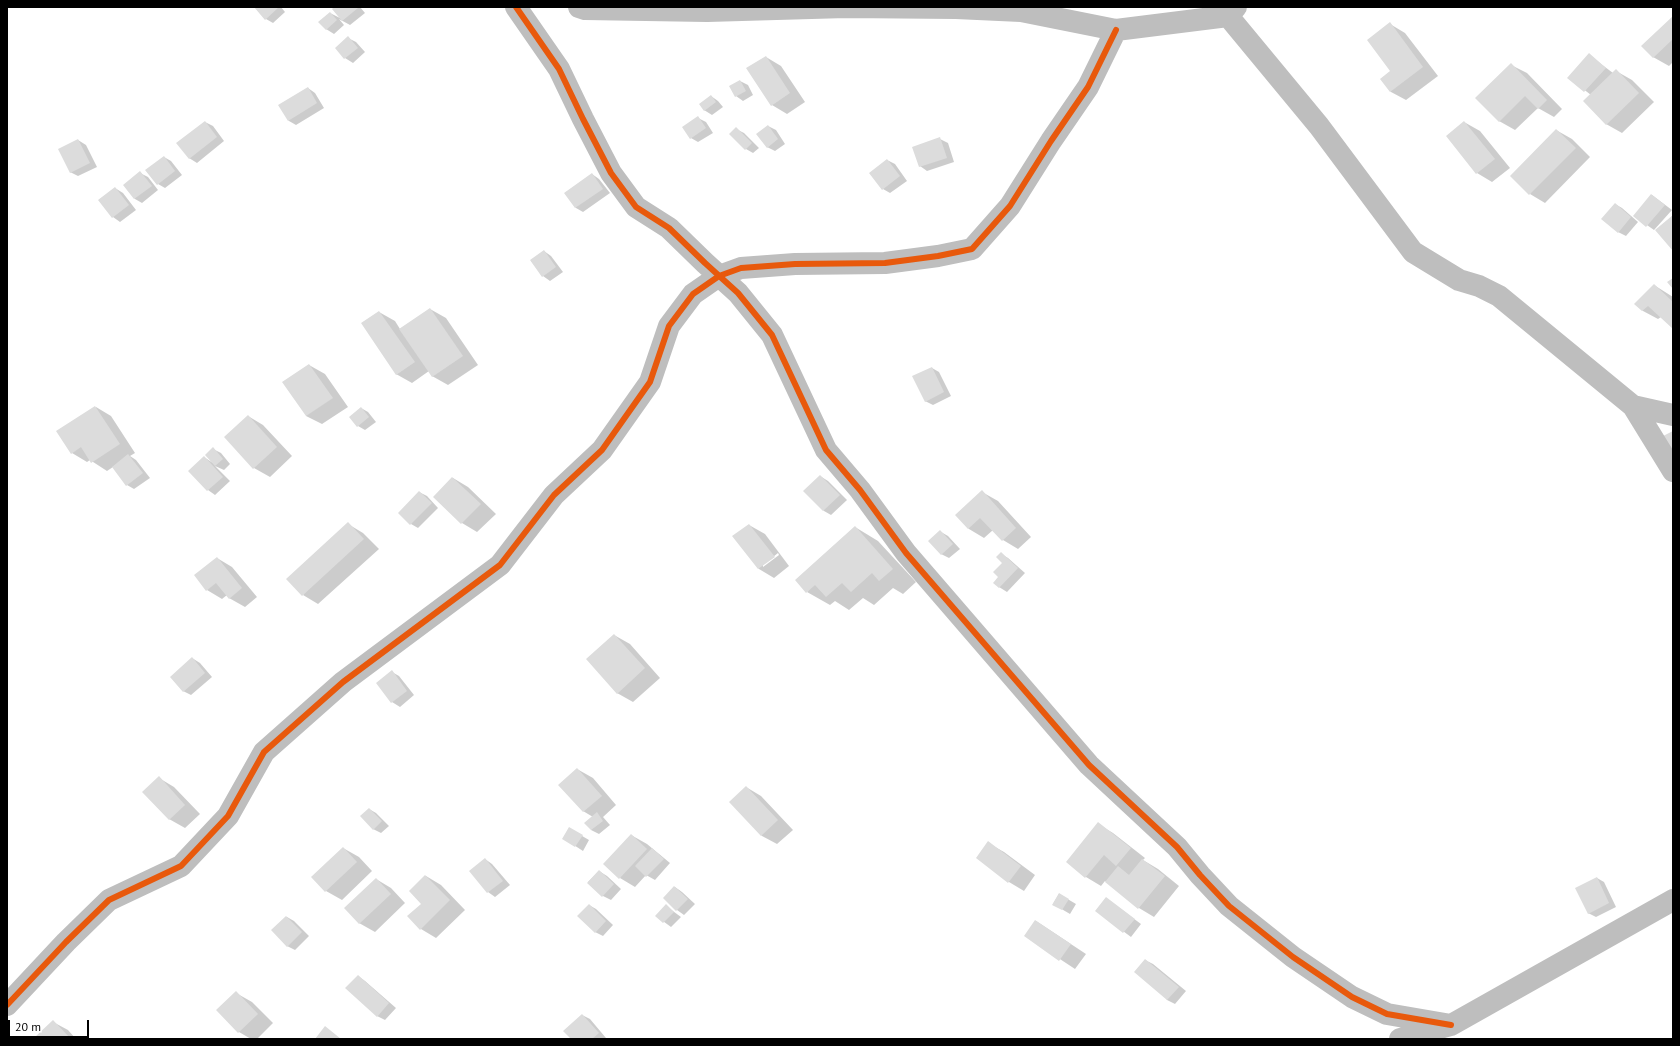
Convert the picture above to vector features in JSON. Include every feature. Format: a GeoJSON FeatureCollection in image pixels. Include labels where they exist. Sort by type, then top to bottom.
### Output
{"type":"FeatureCollection","features":[{"type":"Feature","properties":{"kind":"street"},"geometry":{"type":"LineString","coordinates":[[516,7],[560,69],[583,119],[611,173],[636,207],[670,228],[738,293],[772,335],[826,450],[860,490],[906,553],[1089,765],[1177,847],[1200,875],[1229,906],[1293,957],[1352,997],[1387,1014],[1454,1032]]}},
{"type":"Feature","properties":{"kind":"street"},"geometry":{"type":"LineString","coordinates":[[579,7],[585,9],[707,11],[846,7],[964,8],[1021,11],[1116,30],[1229,10],[1319,126],[1413,252],[1459,280],[1479,286],[1499,296],[1633,406],[1673,471]]}},
{"type":"Feature","properties":{"kind":"street"},"geometry":{"type":"LineString","coordinates":[[7,1005],[66,942],[109,900],[181,866],[228,816],[264,752],[343,682],[500,565],[554,495],[602,450],[650,382],[669,326],[693,294],[719,276],[741,268],[795,264],[885,263],[938,256],[972,249],[1010,206],[1051,141],[1088,87],[1116,30]]}},
{"type":"Feature","properties":{"kind":"street"},"geometry":{"type":"LineString","coordinates":[[1633,406],[1673,415]]}},
{"type":"Feature","properties":{"kind":"street"},"geometry":{"type":"LineString","coordinates":[[1400,1039],[1454,1032],[1673,900]]}},
{"type":"Feature","properties":{"kind":"building"},"geometry":{"type":"Polygon","coordinates":[[[254,7],[279,7],[265,20],[254,7]]]}},
{"type":"Feature","properties":{"kind":"building"},"geometry":{"type":"Polygon","coordinates":[[[334,7],[358,8],[342,21],[332,9],[334,7]]]}},
{"type":"Feature","properties":{"kind":"building"},"geometry":{"type":"Polygon","coordinates":[[[330,12],[337,20],[326,30],[318,22],[330,12]]]}},
{"type":"Feature","properties":{"kind":"building"},"geometry":{"type":"Polygon","coordinates":[[[1673,16],[1673,39],[1653,58],[1641,46],[1673,16]]]}},
{"type":"Feature","properties":{"kind":"building"},"geometry":{"type":"Polygon","coordinates":[[[1390,22],[1423,67],[1390,92],[1380,79],[1390,71],[1367,40],[1390,22]]]}},
{"type":"Feature","properties":{"kind":"building"},"geometry":{"type":"Polygon","coordinates":[[[348,36],[358,48],[344,59],[335,48],[348,36]]]}},
{"type":"Feature","properties":{"kind":"building"},"geometry":{"type":"Polygon","coordinates":[[[1589,53],[1606,68],[1584,92],[1567,78],[1589,53]]]}},
{"type":"Feature","properties":{"kind":"building"},"geometry":{"type":"Polygon","coordinates":[[[766,56],[790,93],[771,106],[746,68],[766,56]]]}},
{"type":"Feature","properties":{"kind":"building"},"geometry":{"type":"Polygon","coordinates":[[[1511,63],[1547,100],[1538,109],[1525,96],[1499,122],[1475,98],[1511,63]]]}},
{"type":"Feature","properties":{"kind":"building"},"geometry":{"type":"Polygon","coordinates":[[[1616,69],[1639,93],[1606,125],[1583,101],[1616,69]]]}},
{"type":"Feature","properties":{"kind":"building"},"geometry":{"type":"Polygon","coordinates":[[[740,80],[746,91],[735,97],[729,86],[740,80]]]}},
{"type":"Feature","properties":{"kind":"building"},"geometry":{"type":"Polygon","coordinates":[[[308,87],[317,103],[288,121],[278,105],[308,87]]]}},
{"type":"Feature","properties":{"kind":"building"},"geometry":{"type":"Polygon","coordinates":[[[711,95],[716,102],[704,111],[699,104],[711,95]]]}},
{"type":"Feature","properties":{"kind":"building"},"geometry":{"type":"Polygon","coordinates":[[[698,116],[706,128],[690,139],[682,127],[698,116]]]}},
{"type":"Feature","properties":{"kind":"building"},"geometry":{"type":"Polygon","coordinates":[[[205,121],[217,137],[189,159],[176,143],[205,121]]]}},
{"type":"Feature","properties":{"kind":"building"},"geometry":{"type":"Polygon","coordinates":[[[1464,121],[1495,159],[1476,174],[1446,136],[1464,121]]]}},
{"type":"Feature","properties":{"kind":"building"},"geometry":{"type":"Polygon","coordinates":[[[768,125],[778,139],[767,148],[756,134],[768,125]]]}},
{"type":"Feature","properties":{"kind":"building"},"geometry":{"type":"Polygon","coordinates":[[[736,127],[752,143],[745,150],[729,134],[736,127]]]}},
{"type":"Feature","properties":{"kind":"building"},"geometry":{"type":"Polygon","coordinates":[[[1556,129],[1576,148],[1529,195],[1510,176],[1556,129]]]}},
{"type":"Feature","properties":{"kind":"building"},"geometry":{"type":"Polygon","coordinates":[[[940,137],[947,158],[919,167],[912,147],[940,137]]]}},
{"type":"Feature","properties":{"kind":"building"},"geometry":{"type":"Polygon","coordinates":[[[78,139],[90,163],[70,173],[58,149],[78,139]]]}},
{"type":"Feature","properties":{"kind":"building"},"geometry":{"type":"Polygon","coordinates":[[[164,156],[175,171],[157,185],[145,170],[164,156]]]}},
{"type":"Feature","properties":{"kind":"building"},"geometry":{"type":"Polygon","coordinates":[[[887,159],[900,176],[882,190],[869,173],[887,159]]]}},
{"type":"Feature","properties":{"kind":"building"},"geometry":{"type":"Polygon","coordinates":[[[140,171],[152,186],[134,199],[123,185],[140,171]]]}},
{"type":"Feature","properties":{"kind":"building"},"geometry":{"type":"Polygon","coordinates":[[[592,173],[603,189],[575,208],[564,193],[592,173]]]}},
{"type":"Feature","properties":{"kind":"building"},"geometry":{"type":"Polygon","coordinates":[[[115,187],[129,205],[112,218],[98,200],[115,187]]]}},
{"type":"Feature","properties":{"kind":"building"},"geometry":{"type":"Polygon","coordinates":[[[1651,194],[1665,205],[1646,227],[1633,216],[1651,194]]]}},
{"type":"Feature","properties":{"kind":"building"},"geometry":{"type":"Polygon","coordinates":[[[1615,203],[1631,217],[1618,233],[1601,219],[1615,203]]]}},
{"type":"Feature","properties":{"kind":"building"},"geometry":{"type":"Polygon","coordinates":[[[1673,215],[1673,251],[1655,230],[1673,215]]]}},
{"type":"Feature","properties":{"kind":"building"},"geometry":{"type":"Polygon","coordinates":[[[544,250],[556,267],[542,277],[530,260],[544,250]]]}},
{"type":"Feature","properties":{"kind":"building"},"geometry":{"type":"Polygon","coordinates":[[[1673,278],[1673,289],[1667,282],[1673,278]]]}},
{"type":"Feature","properties":{"kind":"building"},"geometry":{"type":"Polygon","coordinates":[[[1654,284],[1673,302],[1673,329],[1648,306],[1642,311],[1634,304],[1654,284]]]}},
{"type":"Feature","properties":{"kind":"building"},"geometry":{"type":"Polygon","coordinates":[[[430,308],[463,356],[432,377],[399,329],[430,308]]]}},
{"type":"Feature","properties":{"kind":"building"},"geometry":{"type":"Polygon","coordinates":[[[379,311],[415,362],[396,375],[361,323],[379,311]]]}},
{"type":"Feature","properties":{"kind":"building"},"geometry":{"type":"Polygon","coordinates":[[[309,364],[333,398],[306,416],[282,382],[309,364]]]}},
{"type":"Feature","properties":{"kind":"building"},"geometry":{"type":"Polygon","coordinates":[[[932,367],[944,392],[925,402],[912,376],[932,367]]]}},
{"type":"Feature","properties":{"kind":"building"},"geometry":{"type":"Polygon","coordinates":[[[95,406],[120,444],[91,463],[81,447],[71,454],[56,431],[95,406]]]}},
{"type":"Feature","properties":{"kind":"building"},"geometry":{"type":"Polygon","coordinates":[[[361,407],[369,417],[357,427],[349,417],[361,407]]]}},
{"type":"Feature","properties":{"kind":"building"},"geometry":{"type":"Polygon","coordinates":[[[248,415],[277,447],[253,469],[224,437],[248,415]]]}},
{"type":"Feature","properties":{"kind":"building"},"geometry":{"type":"Polygon","coordinates":[[[1673,431],[1673,467],[1657,439],[1673,431]]]}},
{"type":"Feature","properties":{"kind":"building"},"geometry":{"type":"Polygon","coordinates":[[[213,447],[223,459],[215,466],[205,455],[213,447]]]}},
{"type":"Feature","properties":{"kind":"building"},"geometry":{"type":"Polygon","coordinates":[[[128,454],[143,473],[126,486],[112,467],[128,454]]]}},
{"type":"Feature","properties":{"kind":"building"},"geometry":{"type":"Polygon","coordinates":[[[204,456],[223,477],[207,491],[188,471],[204,456]]]}},
{"type":"Feature","properties":{"kind":"building"},"geometry":{"type":"Polygon","coordinates":[[[820,475],[840,495],[823,511],[803,491],[820,475]]]}},
{"type":"Feature","properties":{"kind":"building"},"geometry":{"type":"Polygon","coordinates":[[[452,477],[481,504],[461,524],[433,497],[452,477]]]}},
{"type":"Feature","properties":{"kind":"building"},"geometry":{"type":"Polygon","coordinates":[[[982,490],[1016,528],[1002,541],[980,518],[968,529],[955,515],[982,490]]]}},
{"type":"Feature","properties":{"kind":"building"},"geometry":{"type":"Polygon","coordinates":[[[419,491],[432,503],[410,525],[398,513],[419,491]]]}},
{"type":"Feature","properties":{"kind":"building"},"geometry":{"type":"Polygon","coordinates":[[[348,522],[364,539],[302,596],[286,579],[348,522]]]}},
{"type":"Feature","properties":{"kind":"building"},"geometry":{"type":"Polygon","coordinates":[[[749,524],[775,557],[758,569],[732,536],[749,524]]]}},
{"type":"Feature","properties":{"kind":"building"},"geometry":{"type":"Polygon","coordinates":[[[855,526],[893,569],[879,581],[872,573],[851,592],[842,583],[826,597],[815,585],[806,593],[795,580],[855,526]]]}},
{"type":"Feature","properties":{"kind":"building"},"geometry":{"type":"Polygon","coordinates":[[[940,530],[953,544],[941,555],[928,541],[940,530]]]}},
{"type":"Feature","properties":{"kind":"building"},"geometry":{"type":"Polygon","coordinates":[[[1001,552],[1018,568],[999,588],[993,583],[998,577],[993,572],[1002,563],[996,557],[1001,552]]]}},
{"type":"Feature","properties":{"kind":"building"},"geometry":{"type":"Polygon","coordinates":[[[217,557],[242,588],[229,599],[216,583],[206,591],[194,575],[217,557]]]}},
{"type":"Feature","properties":{"kind":"building"},"geometry":{"type":"Polygon","coordinates":[[[614,634],[645,668],[617,694],[586,659],[614,634]]]}},
{"type":"Feature","properties":{"kind":"building"},"geometry":{"type":"Polygon","coordinates":[[[192,657],[205,673],[183,692],[170,677],[192,657]]]}},
{"type":"Feature","properties":{"kind":"building"},"geometry":{"type":"Polygon","coordinates":[[[392,670],[407,691],[391,703],[376,683],[392,670]]]}},
{"type":"Feature","properties":{"kind":"building"},"geometry":{"type":"Polygon","coordinates":[[[577,768],[602,796],[583,812],[558,785],[577,768]]]}},
{"type":"Feature","properties":{"kind":"building"},"geometry":{"type":"Polygon","coordinates":[[[159,776],[185,805],[169,820],[142,792],[159,776]]]}},
{"type":"Feature","properties":{"kind":"building"},"geometry":{"type":"Polygon","coordinates":[[[746,786],[778,820],[761,836],[729,802],[746,786]]]}},
{"type":"Feature","properties":{"kind":"building"},"geometry":{"type":"Polygon","coordinates":[[[369,808],[382,821],[373,830],[360,816],[369,808]]]}},
{"type":"Feature","properties":{"kind":"building"},"geometry":{"type":"Polygon","coordinates":[[[597,812],[603,821],[591,830],[584,823],[597,812]]]}},
{"type":"Feature","properties":{"kind":"building"},"geometry":{"type":"Polygon","coordinates":[[[1098,822],[1131,848],[1116,866],[1104,855],[1085,878],[1066,862],[1098,822]]]}},
{"type":"Feature","properties":{"kind":"building"},"geometry":{"type":"Polygon","coordinates":[[[569,827],[583,835],[575,847],[562,839],[569,827]]]}},
{"type":"Feature","properties":{"kind":"building"},"geometry":{"type":"Polygon","coordinates":[[[631,834],[647,849],[619,879],[603,864],[631,834]]]}},
{"type":"Feature","properties":{"kind":"building"},"geometry":{"type":"Polygon","coordinates":[[[988,841],[1021,866],[1008,883],[976,858],[988,841]]]}},
{"type":"Feature","properties":{"kind":"building"},"geometry":{"type":"Polygon","coordinates":[[[343,847],[357,862],[325,892],[311,877],[343,847]]]}},
{"type":"Feature","properties":{"kind":"building"},"geometry":{"type":"Polygon","coordinates":[[[652,848],[664,859],[646,877],[635,866],[652,848]]]}},
{"type":"Feature","properties":{"kind":"building"},"geometry":{"type":"Polygon","coordinates":[[[485,858],[503,881],[487,893],[469,871],[485,858]]]}},
{"type":"Feature","properties":{"kind":"building"},"geometry":{"type":"Polygon","coordinates":[[[1142,859],[1165,876],[1138,909],[1105,882],[1118,866],[1129,875],[1142,859]]]}},
{"type":"Feature","properties":{"kind":"building"},"geometry":{"type":"Polygon","coordinates":[[[599,870],[614,884],[602,897],[587,883],[599,870]]]}},
{"type":"Feature","properties":{"kind":"building"},"geometry":{"type":"Polygon","coordinates":[[[425,875],[450,900],[420,930],[407,916],[421,904],[409,891],[425,875]]]}},
{"type":"Feature","properties":{"kind":"building"},"geometry":{"type":"Polygon","coordinates":[[[1597,877],[1609,903],[1588,914],[1575,888],[1597,877]]]}},
{"type":"Feature","properties":{"kind":"building"},"geometry":{"type":"Polygon","coordinates":[[[376,878],[391,894],[359,924],[344,908],[376,878]]]}},
{"type":"Feature","properties":{"kind":"building"},"geometry":{"type":"Polygon","coordinates":[[[674,886],[688,899],[676,911],[663,898],[674,886]]]}},
{"type":"Feature","properties":{"kind":"building"},"geometry":{"type":"Polygon","coordinates":[[[1059,893],[1069,899],[1062,910],[1052,905],[1059,893]]]}},
{"type":"Feature","properties":{"kind":"building"},"geometry":{"type":"Polygon","coordinates":[[[1106,897],[1135,919],[1123,933],[1095,911],[1106,897]]]}},
{"type":"Feature","properties":{"kind":"building"},"geometry":{"type":"Polygon","coordinates":[[[589,904],[606,921],[595,933],[577,916],[589,904]]]}},
{"type":"Feature","properties":{"kind":"building"},"geometry":{"type":"Polygon","coordinates":[[[666,904],[674,912],[663,923],[655,916],[666,904]]]}},
{"type":"Feature","properties":{"kind":"building"},"geometry":{"type":"Polygon","coordinates":[[[286,916],[302,932],[287,947],[271,930],[286,916]]]}},
{"type":"Feature","properties":{"kind":"building"},"geometry":{"type":"Polygon","coordinates":[[[1035,920],[1071,944],[1059,961],[1024,936],[1035,920]]]}},
{"type":"Feature","properties":{"kind":"building"},"geometry":{"type":"Polygon","coordinates":[[[1145,959],[1179,987],[1167,1000],[1134,972],[1145,959]]]}},
{"type":"Feature","properties":{"kind":"building"},"geometry":{"type":"Polygon","coordinates":[[[358,975],[389,1003],[377,1017],[345,988],[358,975]]]}},
{"type":"Feature","properties":{"kind":"building"},"geometry":{"type":"Polygon","coordinates":[[[236,991],[258,1014],[238,1033],[216,1010],[236,991]]]}},
{"type":"Feature","properties":{"kind":"building"},"geometry":{"type":"Polygon","coordinates":[[[582,1014],[599,1033],[592,1039],[571,1039],[563,1031],[582,1014]]]}},
{"type":"Feature","properties":{"kind":"building"},"geometry":{"type":"Polygon","coordinates":[[[53,1020],[71,1039],[37,1039],[35,1037],[53,1020]]]}},
{"type":"Feature","properties":{"kind":"building"},"geometry":{"type":"Polygon","coordinates":[[[325,1026],[341,1039],[315,1039],[325,1026]]]}},
{"type":"Feature","properties":{"kind":"cycle path"},"geometry":{"type":"LineString","coordinates":[[516,7],[559,69],[611,173],[636,207],[669,228],[738,293],[772,335],[826,450],[860,490],[906,553],[1089,765],[1177,847],[1200,875],[1229,906],[1293,957],[1352,997],[1387,1014],[1451,1025]]}},
{"type":"Feature","properties":{"kind":"cycle path"},"geometry":{"type":"LineString","coordinates":[[7,1005],[66,942],[109,900],[181,866],[228,816],[264,752],[343,682],[500,565],[554,495],[602,450],[650,382],[669,326],[693,294],[719,276],[741,268],[795,264],[885,263],[938,256],[972,249],[1010,206],[1051,141],[1088,87],[1116,30]]}}]}
